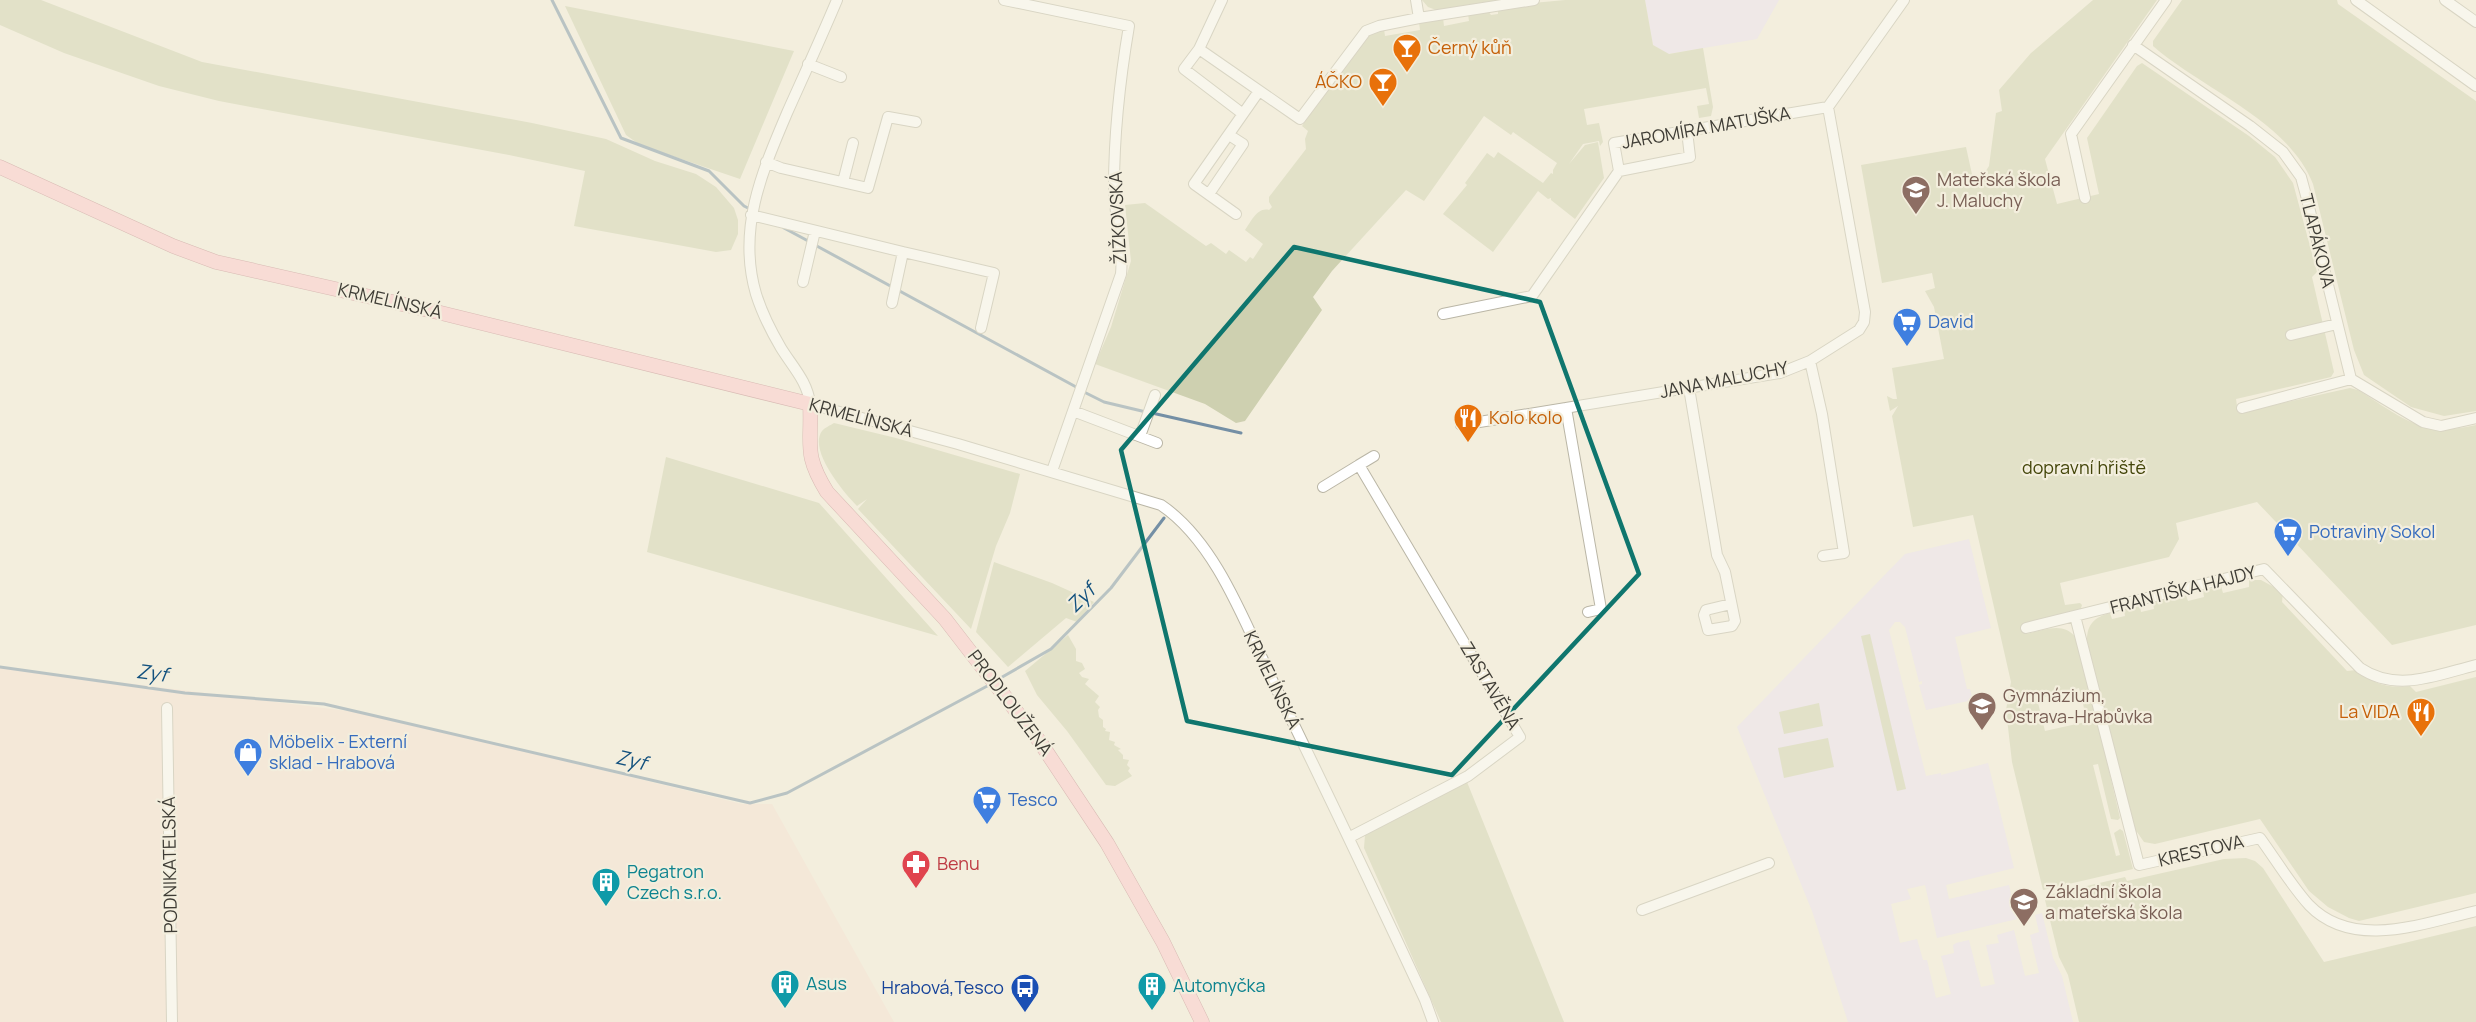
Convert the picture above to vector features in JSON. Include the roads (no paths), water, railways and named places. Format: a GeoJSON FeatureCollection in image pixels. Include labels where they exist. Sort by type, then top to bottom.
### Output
{"type":"FeatureCollection","features":[{"type":"Feature","properties":{"kind":"main road","name":"KRMELÍNSKÁ"},"geometry":{"type":"LineString","coordinates":[[0,167],[173,246],[216,262],[415,306],[810,404]]}},
{"type":"Feature","properties":{"kind":"main road","name":"PRODLOUŽENÁ"},"geometry":{"type":"LineString","coordinates":[[810,404],[809,449],[813,468],[827,492],[945,619],[1004,693],[1069,784],[1107,843],[1162,942],[1202,1022]]}},
{"type":"Feature","properties":{"kind":"street"},"geometry":{"type":"LineString","coordinates":[[810,404],[805,384],[773,333],[756,293],[750,265],[751,215],[766,162],[837,0]]}},
{"type":"Feature","properties":{"kind":"street","name":"ŽIŽKOVSKÁ"},"geometry":{"type":"LineString","coordinates":[[1004,0],[1129,26],[1120,75],[1115,147],[1114,190],[1123,254],[1120,274],[1052,471]]}},
{"type":"Feature","properties":{"kind":"street"},"geometry":{"type":"LineString","coordinates":[[1222,0],[1199,50],[1184,69],[1243,114]]}},
{"type":"Feature","properties":{"kind":"street"},"geometry":{"type":"LineString","coordinates":[[1416,0],[1419,18]]}},
{"type":"Feature","properties":{"kind":"street"},"geometry":{"type":"LineString","coordinates":[[1199,50],[1300,119],[1366,31],[1419,18],[1534,0]]}},
{"type":"Feature","properties":{"kind":"street"},"geometry":{"type":"LineString","coordinates":[[1828,107],[1904,0]]}},
{"type":"Feature","properties":{"kind":"street"},"geometry":{"type":"LineString","coordinates":[[2085,198],[2071,134],[2166,0]]}},
{"type":"Feature","properties":{"kind":"street"},"geometry":{"type":"LineString","coordinates":[[2356,0],[2476,86]]}},
{"type":"Feature","properties":{"kind":"street"},"geometry":{"type":"LineString","coordinates":[[2445,0],[2476,22]]}},
{"type":"Feature","properties":{"kind":"street","name":"TLAPÁKOVA"},"geometry":{"type":"LineString","coordinates":[[2133,45],[2250,126],[2283,152],[2301,177],[2351,379]]}},
{"type":"Feature","properties":{"kind":"street"},"geometry":{"type":"LineString","coordinates":[[808,64],[841,77]]}},
{"type":"Feature","properties":{"kind":"street"},"geometry":{"type":"LineString","coordinates":[[1236,214],[1194,184],[1259,91]]}},
{"type":"Feature","properties":{"kind":"street","name":"JAROMÍRA MATUŠKA"},"geometry":{"type":"LineString","coordinates":[[1443,314],[1532,296],[1619,171],[1614,143],[1828,107]]}},
{"type":"Feature","properties":{"kind":"street","name":"JANA MALUCHY"},"geometry":{"type":"LineString","coordinates":[[1461,425],[1780,373],[1810,361],[1859,330],[1864,322],[1865,312],[1828,107]]}},
{"type":"Feature","properties":{"kind":"street"},"geometry":{"type":"LineString","coordinates":[[877,112],[888,117],[916,122]]}},
{"type":"Feature","properties":{"kind":"street"},"geometry":{"type":"LineString","coordinates":[[766,162],[781,168],[868,188],[888,117]]}},
{"type":"Feature","properties":{"kind":"street"},"geometry":{"type":"LineString","coordinates":[[1619,171],[1690,157],[1687,131]]}},
{"type":"Feature","properties":{"kind":"street"},"geometry":{"type":"LineString","coordinates":[[1209,194],[1243,144],[1229,135]]}},
{"type":"Feature","properties":{"kind":"street"},"geometry":{"type":"LineString","coordinates":[[843,182],[853,143]]}},
{"type":"Feature","properties":{"kind":"street"},"geometry":{"type":"LineString","coordinates":[[751,215],[994,273],[981,328]]}},
{"type":"Feature","properties":{"kind":"street"},"geometry":{"type":"LineString","coordinates":[[803,282],[815,231]]}},
{"type":"Feature","properties":{"kind":"street"},"geometry":{"type":"LineString","coordinates":[[892,303],[903,252]]}},
{"type":"Feature","properties":{"kind":"street"},"geometry":{"type":"LineString","coordinates":[[2291,335],[2337,324]]}},
{"type":"Feature","properties":{"kind":"street"},"geometry":{"type":"LineString","coordinates":[[1810,361],[1844,553],[1823,556]]}},
{"type":"Feature","properties":{"kind":"street"},"geometry":{"type":"LineString","coordinates":[[2242,408],[2351,379],[2423,423],[2441,426],[2476,418]]}},
{"type":"Feature","properties":{"kind":"street"},"geometry":{"type":"LineString","coordinates":[[1689,388],[1717,555],[1725,572],[1731,604]]}},
{"type":"Feature","properties":{"kind":"street"},"geometry":{"type":"LineString","coordinates":[[1140,436],[1155,395]]}},
{"type":"Feature","properties":{"kind":"street","name":"KRMELÍNSKÁ"},"geometry":{"type":"LineString","coordinates":[[810,404],[1052,471],[1161,505],[1175,514],[1211,559],[1235,603],[1350,837],[1433,1022]]}},
{"type":"Feature","properties":{"kind":"street"},"geometry":{"type":"LineString","coordinates":[[1566,408],[1601,609],[1588,612]]}},
{"type":"Feature","properties":{"kind":"street"},"geometry":{"type":"LineString","coordinates":[[1073,411],[1157,443]]}},
{"type":"Feature","properties":{"kind":"street"},"geometry":{"type":"LineString","coordinates":[[1323,487],[1374,456]]}},
{"type":"Feature","properties":{"kind":"street","name":"ZASTAVĚNÁ"},"geometry":{"type":"LineString","coordinates":[[1350,837],[1468,776],[1520,737],[1359,465]]}},
{"type":"Feature","properties":{"kind":"street","name":"FRANTIŠKA HAJDY"},"geometry":{"type":"LineString","coordinates":[[2026,628],[2264,569],[2360,668],[2374,678],[2389,682],[2409,681],[2476,665]]}},
{"type":"Feature","properties":{"kind":"street","name":"KRESTOVA"},"geometry":{"type":"LineString","coordinates":[[2075,616],[2139,865],[2260,838],[2310,905],[2329,921],[2353,930],[2384,930],[2476,911]]}},
{"type":"Feature","properties":{"kind":"street","name":"PODNIKATELSKÁ"},"geometry":{"type":"LineString","coordinates":[[167,708],[172,1022]]}},
{"type":"Feature","properties":{"kind":"street"},"geometry":{"type":"LineString","coordinates":[[1642,910],[1769,863]]}},
{"type":"Feature","properties":{"kind":"waterway"},"geometry":{"type":"LineString","coordinates":[[552,0],[621,138],[709,171],[744,206],[752,210]]}},
{"type":"Feature","properties":{"kind":"waterway"},"geometry":{"type":"LineString","coordinates":[[784,228],[810,242]]}},
{"type":"Feature","properties":{"kind":"waterway"},"geometry":{"type":"LineString","coordinates":[[815,245],[1078,388]]}},
{"type":"Feature","properties":{"kind":"waterway"},"geometry":{"type":"LineString","coordinates":[[1084,392],[1104,402],[1146,412]]}},
{"type":"Feature","properties":{"kind":"waterway"},"geometry":{"type":"LineString","coordinates":[[1152,413],[1241,433]]}},
{"type":"Feature","properties":{"kind":"waterway","name":"Zyf"},"geometry":{"type":"LineString","coordinates":[[997,680],[1051,649],[1111,588],[1164,518]]}},
{"type":"Feature","properties":{"kind":"waterway","name":"Zyf"},"geometry":{"type":"LineString","coordinates":[[0,667],[185,693],[324,704],[750,803],[787,793],[991,684]]}},
{"type":"Feature","properties":{"kind":"place","name":"Černý kůň"},"geometry":{"type":"Point","coordinates":[1407,74]}},
{"type":"Feature","properties":{"kind":"place","name":"ÁČKO"},"geometry":{"type":"Point","coordinates":[1383,108]}},
{"type":"Feature","properties":{"kind":"place","name":"Mateřská škola J. Maluchy"},"geometry":{"type":"Point","coordinates":[1916,216]}},
{"type":"Feature","properties":{"kind":"place","name":"David"},"geometry":{"type":"Point","coordinates":[1907,348]}},
{"type":"Feature","properties":{"kind":"place","name":"Kolo kolo"},"geometry":{"type":"Point","coordinates":[1468,444]}},
{"type":"Feature","properties":{"kind":"place","name":"Potraviny Sokol"},"geometry":{"type":"Point","coordinates":[2288,558]}},
{"type":"Feature","properties":{"kind":"place","name":"Gymnázium, Ostrava-Hrabůvka"},"geometry":{"type":"Point","coordinates":[1982,732]}},
{"type":"Feature","properties":{"kind":"place","name":"La VIDA"},"geometry":{"type":"Point","coordinates":[2421,738]}},
{"type":"Feature","properties":{"kind":"place","name":"Möbelix - Externí sklad - Hrabová"},"geometry":{"type":"Point","coordinates":[248,778]}},
{"type":"Feature","properties":{"kind":"place","name":"Tesco"},"geometry":{"type":"Point","coordinates":[987,826]}},
{"type":"Feature","properties":{"kind":"place","name":"Benu"},"geometry":{"type":"Point","coordinates":[916,890]}},
{"type":"Feature","properties":{"kind":"place","name":"Pegatron Czech s.r.o."},"geometry":{"type":"Point","coordinates":[606,908]}},
{"type":"Feature","properties":{"kind":"place","name":"Základní škola a mateřská škola"},"geometry":{"type":"Point","coordinates":[2024,928]}},
{"type":"Feature","properties":{"kind":"place","name":"Asus"},"geometry":{"type":"Point","coordinates":[785,1010]}},
{"type":"Feature","properties":{"kind":"place","name":"Automyčka"},"geometry":{"type":"Point","coordinates":[1152,1012]}},
{"type":"Feature","properties":{"kind":"place","name":"Hrabová,Tesco"},"geometry":{"type":"Point","coordinates":[1025,1014]}},
{"type":"Feature","properties":{"kind":"park label","name":"dopravní hřiště"},"geometry":{"type":"Point","coordinates":[2084,468]}}]}
